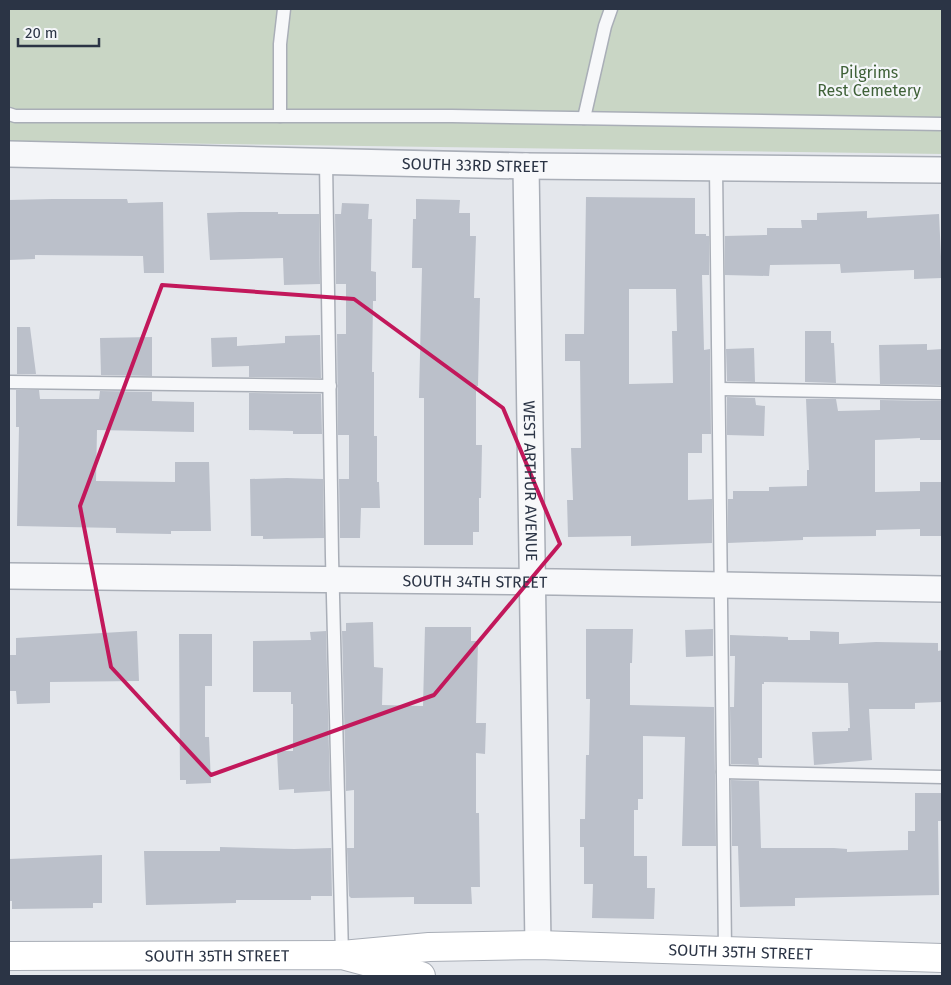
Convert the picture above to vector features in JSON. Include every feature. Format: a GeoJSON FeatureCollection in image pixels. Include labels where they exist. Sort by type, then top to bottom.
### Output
{"type":"FeatureCollection","features":[{"type":"Feature","properties":{"kind":"main road","name":"SOUTH 35TH STREET"},"geometry":{"type":"LineString","coordinates":[[9,956],[342,955],[429,947],[538,945],[942,958]]}},
{"type":"Feature","properties":{"kind":"main road","name":"SOUTH 35TH STREET"},"geometry":{"type":"LineString","coordinates":[[342,955],[421,976]]}},
{"type":"Feature","properties":{"kind":"street","name":"SOUTH 33RD STREET"},"geometry":{"type":"LineString","coordinates":[[9,154],[526,166],[942,170]]}},
{"type":"Feature","properties":{"kind":"street","name":"WEST ARTHUR AVENUE"},"geometry":{"type":"LineString","coordinates":[[526,166],[538,945]]}},
{"type":"Feature","properties":{"kind":"street","name":"SOUTH 34TH STREET"},"geometry":{"type":"LineString","coordinates":[[9,576],[533,581],[942,589]]}},
{"type":"Feature","properties":{"kind":"lane"},"geometry":{"type":"LineString","coordinates":[[280,116],[280,44],[284,9]]}},
{"type":"Feature","properties":{"kind":"lane"},"geometry":{"type":"LineString","coordinates":[[584,118],[605,26],[611,9]]}},
{"type":"Feature","properties":{"kind":"lane"},"geometry":{"type":"LineString","coordinates":[[9,114],[15,116],[584,118],[942,124]]}},
{"type":"Feature","properties":{"kind":"lane"},"geometry":{"type":"LineString","coordinates":[[326,162],[342,955]]}},
{"type":"Feature","properties":{"kind":"lane"},"geometry":{"type":"LineString","coordinates":[[716,168],[725,951]]}},
{"type":"Feature","properties":{"kind":"lane"},"geometry":{"type":"LineString","coordinates":[[9,382],[330,386]]}},
{"type":"Feature","properties":{"kind":"lane"},"geometry":{"type":"LineString","coordinates":[[719,389],[942,393]]}},
{"type":"Feature","properties":{"kind":"lane"},"geometry":{"type":"LineString","coordinates":[[723,772],[942,777]]}},
{"type":"Feature","properties":{"kind":"highlighted area"},"geometry":{"type":"Polygon","coordinates":[[[162,285],[354,299],[503,408],[560,544],[434,695],[211,775],[111,667],[80,506],[162,285]]]}},
{"type":"Feature","properties":{"kind":"green space","name":"Pilgrims Rest Cemetery"},"geometry":{"type":"Polygon","coordinates":[[[9,9],[942,9],[942,154],[9,141],[9,9]]]}},
{"type":"Feature","properties":{"kind":"building"},"geometry":{"type":"Polygon","coordinates":[[[586,197],[695,198],[695,234],[706,234],[706,236],[709,236],[709,275],[702,275],[704,350],[710,349],[711,434],[702,434],[702,453],[688,453],[688,500],[712,499],[712,543],[631,546],[631,536],[568,537],[567,500],[573,500],[571,448],[581,448],[580,361],[565,361],[565,334],[584,334],[586,197]],[[629,289],[629,384],[673,383],[672,331],[677,331],[676,289],[629,289]]]}},
{"type":"Feature","properties":{"kind":"building"},"geometry":{"type":"Polygon","coordinates":[[[127,199],[128,203],[163,202],[164,273],[144,273],[143,256],[35,255],[35,259],[9,260],[9,200],[127,199]]]}},
{"type":"Feature","properties":{"kind":"building"},"geometry":{"type":"Polygon","coordinates":[[[416,199],[460,200],[459,213],[470,213],[470,236],[476,236],[474,298],[480,298],[478,386],[476,386],[476,445],[482,445],[479,532],[473,532],[473,545],[424,545],[424,398],[419,398],[422,268],[412,268],[413,219],[416,219],[416,199]]]}},
{"type":"Feature","properties":{"kind":"building"},"geometry":{"type":"Polygon","coordinates":[[[342,203],[369,204],[368,219],[372,219],[371,271],[376,272],[376,301],[373,301],[372,372],[374,372],[374,436],[377,436],[377,482],[379,482],[380,508],[361,508],[360,538],[340,538],[339,479],[349,479],[349,435],[338,435],[337,334],[346,334],[346,284],[336,284],[335,214],[341,214],[342,203]]]}},
{"type":"Feature","properties":{"kind":"building"},"geometry":{"type":"Polygon","coordinates":[[[867,211],[867,218],[939,214],[942,278],[914,279],[914,270],[841,273],[840,264],[770,265],[769,276],[725,275],[725,236],[767,235],[767,228],[802,228],[801,220],[817,220],[817,213],[867,211]]]}},
{"type":"Feature","properties":{"kind":"building"},"geometry":{"type":"Polygon","coordinates":[[[207,213],[319,214],[320,284],[284,285],[283,258],[210,260],[207,213]]]}},
{"type":"Feature","properties":{"kind":"building"},"geometry":{"type":"Polygon","coordinates":[[[17,327],[30,327],[36,374],[17,374],[17,327]]]}},
{"type":"Feature","properties":{"kind":"building"},"geometry":{"type":"Polygon","coordinates":[[[805,331],[831,331],[831,343],[834,343],[836,383],[805,382],[805,331]]]}},
{"type":"Feature","properties":{"kind":"building"},"geometry":{"type":"Polygon","coordinates":[[[320,335],[321,378],[249,377],[249,366],[212,367],[211,338],[237,337],[237,346],[285,343],[285,336],[320,335]]]}},
{"type":"Feature","properties":{"kind":"building"},"geometry":{"type":"Polygon","coordinates":[[[152,337],[152,376],[101,375],[100,338],[152,337]]]}},
{"type":"Feature","properties":{"kind":"building"},"geometry":{"type":"Polygon","coordinates":[[[927,344],[927,350],[942,349],[942,385],[880,384],[879,345],[927,344]]]}},
{"type":"Feature","properties":{"kind":"building"},"geometry":{"type":"Polygon","coordinates":[[[754,348],[755,382],[727,381],[726,349],[754,348]]]}},
{"type":"Feature","properties":{"kind":"building"},"geometry":{"type":"Polygon","coordinates":[[[16,390],[39,390],[40,399],[99,399],[100,391],[152,392],[152,401],[194,402],[194,432],[97,430],[96,481],[175,482],[175,462],[209,462],[211,531],[171,531],[171,534],[116,533],[116,528],[17,526],[19,427],[16,427],[16,390]]]}},
{"type":"Feature","properties":{"kind":"building"},"geometry":{"type":"Polygon","coordinates":[[[249,393],[321,394],[322,434],[293,434],[293,431],[249,430],[249,393]]]}},
{"type":"Feature","properties":{"kind":"building"},"geometry":{"type":"Polygon","coordinates":[[[727,397],[755,398],[756,405],[765,406],[764,436],[727,435],[727,397]]]}},
{"type":"Feature","properties":{"kind":"building"},"geometry":{"type":"Polygon","coordinates":[[[806,399],[836,399],[838,411],[880,410],[880,400],[942,401],[942,440],[920,440],[920,438],[875,440],[875,492],[920,491],[920,482],[942,482],[942,536],[920,536],[920,529],[876,530],[876,536],[803,537],[803,540],[728,543],[728,499],[733,499],[733,491],[769,491],[769,487],[807,486],[807,470],[809,470],[806,399]]]}},
{"type":"Feature","properties":{"kind":"building"},"geometry":{"type":"Polygon","coordinates":[[[250,479],[323,479],[324,538],[263,539],[263,536],[251,536],[250,479]]]}},
{"type":"Feature","properties":{"kind":"building"},"geometry":{"type":"Polygon","coordinates":[[[373,622],[374,667],[383,668],[382,705],[423,706],[425,627],[471,627],[471,641],[478,641],[476,723],[486,723],[485,754],[476,753],[476,813],[479,813],[480,887],[471,887],[472,904],[414,904],[414,897],[351,898],[349,896],[347,848],[354,848],[354,790],[346,791],[342,631],[346,631],[346,623],[373,622]]]}},
{"type":"Feature","properties":{"kind":"building"},"geometry":{"type":"Polygon","coordinates":[[[586,629],[633,629],[632,663],[630,663],[630,705],[714,707],[716,846],[682,846],[685,737],[643,736],[643,799],[638,799],[638,810],[634,810],[634,856],[647,856],[647,888],[655,888],[654,919],[592,918],[593,884],[584,884],[584,847],[580,847],[580,819],[585,819],[586,755],[589,755],[590,699],[586,699],[586,629]]]}},
{"type":"Feature","properties":{"kind":"building"},"geometry":{"type":"Polygon","coordinates":[[[713,629],[713,656],[686,657],[685,630],[713,629]]]}},
{"type":"Feature","properties":{"kind":"building"},"geometry":{"type":"Polygon","coordinates":[[[137,631],[139,681],[50,682],[50,703],[17,704],[16,691],[9,691],[9,655],[16,655],[16,638],[137,631]]]}},
{"type":"Feature","properties":{"kind":"building"},"geometry":{"type":"Polygon","coordinates":[[[326,631],[330,791],[294,793],[294,789],[279,790],[277,751],[293,751],[293,704],[291,704],[291,692],[253,692],[253,641],[311,640],[310,632],[326,631]]]}},
{"type":"Feature","properties":{"kind":"building"},"geometry":{"type":"Polygon","coordinates":[[[810,631],[839,632],[839,644],[876,642],[938,643],[938,651],[942,650],[942,702],[915,703],[915,709],[869,709],[872,760],[814,765],[812,732],[848,731],[848,728],[850,728],[848,683],[764,682],[762,684],[762,758],[758,758],[759,765],[731,764],[730,707],[734,707],[735,656],[730,656],[730,635],[788,637],[788,640],[810,640],[810,631]]]}},
{"type":"Feature","properties":{"kind":"building"},"geometry":{"type":"Polygon","coordinates":[[[179,634],[212,634],[212,686],[205,686],[205,737],[209,737],[211,783],[186,784],[186,780],[180,780],[179,634]]]}},
{"type":"Feature","properties":{"kind":"building"},"geometry":{"type":"Polygon","coordinates":[[[731,780],[759,781],[761,848],[834,848],[847,849],[847,852],[908,850],[908,831],[915,831],[915,793],[942,793],[942,821],[938,821],[939,895],[795,898],[795,906],[740,907],[738,846],[732,846],[731,780]]]}},
{"type":"Feature","properties":{"kind":"building"},"geometry":{"type":"Polygon","coordinates":[[[220,847],[331,848],[332,896],[311,896],[311,900],[236,900],[236,903],[146,905],[144,851],[220,851],[220,847]]]}},
{"type":"Feature","properties":{"kind":"building"},"geometry":{"type":"Polygon","coordinates":[[[102,855],[102,903],[93,903],[93,908],[12,909],[12,901],[9,901],[9,859],[102,855]]]}}]}
